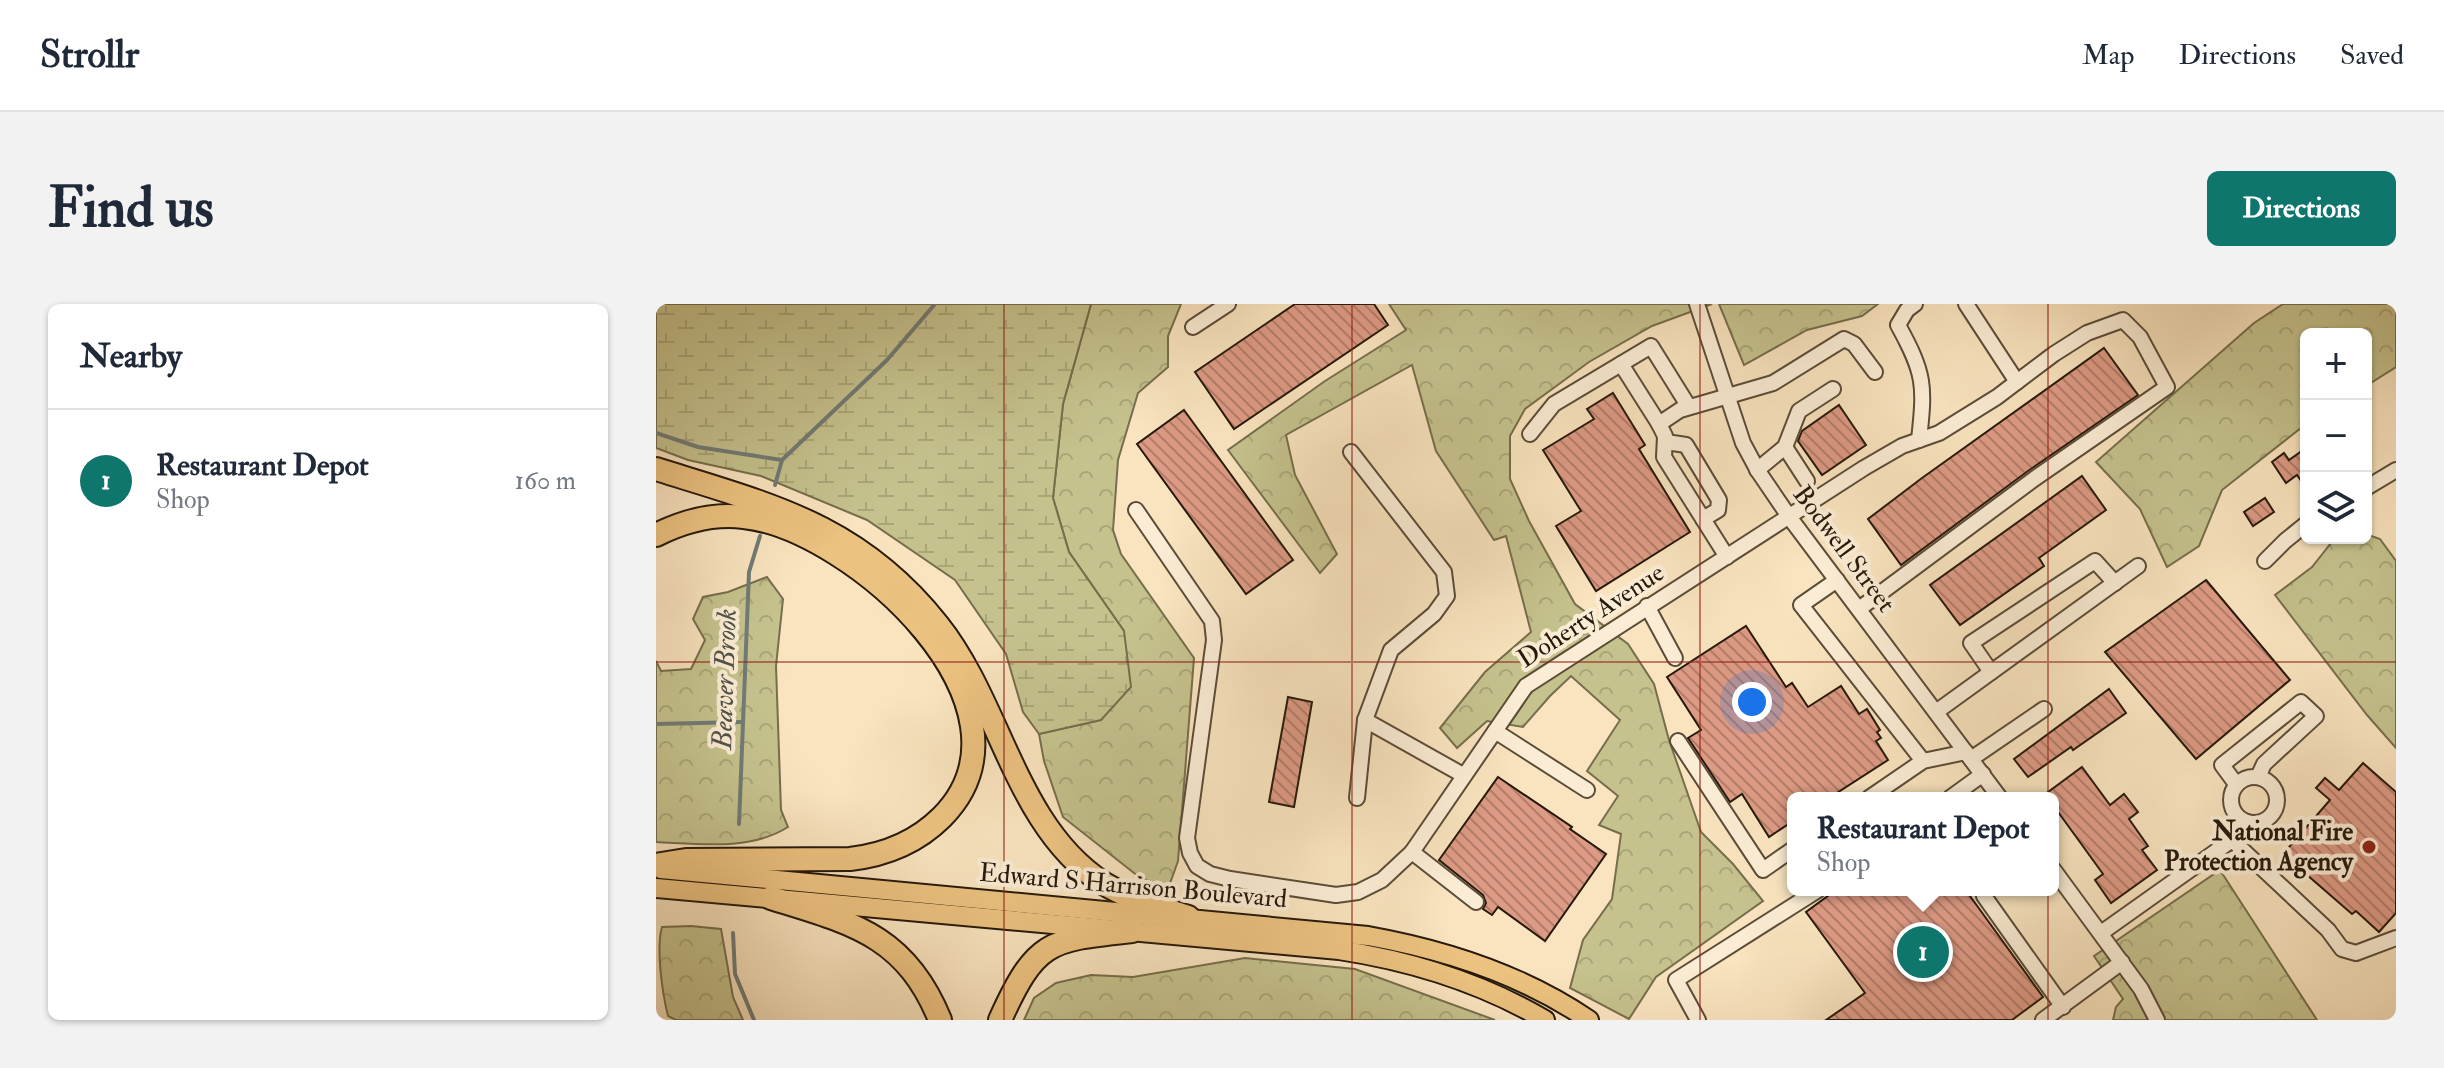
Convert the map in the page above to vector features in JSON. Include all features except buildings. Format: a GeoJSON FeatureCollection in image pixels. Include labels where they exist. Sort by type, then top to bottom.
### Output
{"type":"FeatureCollection","features":[{"type":"Feature","properties":{"kind":"highway"},"geometry":{"type":"LineString","coordinates":[[656,469],[794,513],[849,544],[888,573],[937,623],[960,656],[1036,810],[1061,846],[1112,888],[1188,917]]}},
{"type":"Feature","properties":{"kind":"highway"},"geometry":{"type":"LineString","coordinates":[[656,535],[689,521],[726,515],[745,517],[795,531],[843,558],[890,595],[933,644],[960,686],[974,734],[971,766],[954,804],[926,832],[894,849],[850,859],[686,860],[656,867]]}},
{"type":"Feature","properties":{"kind":"highway"},"geometry":{"type":"LineString","coordinates":[[771,898],[843,920],[883,943],[913,972],[940,1020]]}},
{"type":"Feature","properties":{"kind":"highway"},"geometry":{"type":"LineString","coordinates":[[1000,1020],[1022,974],[1039,955],[1073,939],[1132,931]]}},
{"type":"Feature","properties":{"kind":"main road","name":"Edward S Harrison Boulevard"},"geometry":{"type":"LineString","coordinates":[[656,867],[1345,932],[1414,944],[1459,957],[1502,973],[1589,1020]]}},
{"type":"Feature","properties":{"kind":"main road","name":"Edward S Harrison Boulevard"},"geometry":{"type":"LineString","coordinates":[[656,888],[1317,947],[1385,958],[1429,970],[1473,985],[1545,1020]]}},
{"type":"Feature","properties":{"kind":"street"},"geometry":{"type":"LineString","coordinates":[[1193,327],[1228,304]]}},
{"type":"Feature","properties":{"kind":"street","name":"Bodwell Street"},"geometry":{"type":"LineString","coordinates":[[1697,304],[1743,443],[1757,470],[1996,792]]}},
{"type":"Feature","properties":{"kind":"street"},"geometry":{"type":"LineString","coordinates":[[1915,304],[1907,310],[1898,325],[1919,364],[1924,395],[1919,440]]}},
{"type":"Feature","properties":{"kind":"street"},"geometry":{"type":"LineString","coordinates":[[1966,304],[2017,382]]}},
{"type":"Feature","properties":{"kind":"street","name":"Doherty Avenue"},"geometry":{"type":"LineString","coordinates":[[1136,510],[1212,621],[1214,640],[1187,838],[1197,866],[1210,874],[1230,879],[1336,895],[1358,892],[1382,880],[1412,852],[1526,686],[1902,446],[1939,433],[2087,333],[2123,320],[2140,337],[2167,387],[2034,479],[1859,609]]}},
{"type":"Feature","properties":{"kind":"street"},"geometry":{"type":"LineString","coordinates":[[1659,424],[1689,407],[1773,383],[1844,339],[1854,344],[1875,372]]}},
{"type":"Feature","properties":{"kind":"street"},"geometry":{"type":"LineString","coordinates":[[1530,434],[1554,404],[1651,346],[1689,407]]}},
{"type":"Feature","properties":{"kind":"street"},"geometry":{"type":"LineString","coordinates":[[1621,364],[1659,424],[1666,442],[1664,457],[1727,557]]}},
{"type":"Feature","properties":{"kind":"street"},"geometry":{"type":"LineString","coordinates":[[1757,470],[1785,447],[1799,411],[1833,389]]}},
{"type":"Feature","properties":{"kind":"street"},"geometry":{"type":"LineString","coordinates":[[1666,442],[1686,445],[1719,500],[1718,510],[1703,519]]}},
{"type":"Feature","properties":{"kind":"street"},"geometry":{"type":"LineString","coordinates":[[1785,447],[1807,481]]}},
{"type":"Feature","properties":{"kind":"street"},"geometry":{"type":"LineString","coordinates":[[1351,452],[1444,572],[1447,596],[1434,614],[1391,650],[1365,720],[1357,798]]}},
{"type":"Feature","properties":{"kind":"street"},"geometry":{"type":"LineString","coordinates":[[2372,484],[2396,470]]}},
{"type":"Feature","properties":{"kind":"street"},"geometry":{"type":"LineString","coordinates":[[2265,561],[2300,529]]}},
{"type":"Feature","properties":{"kind":"street"},"geometry":{"type":"LineString","coordinates":[[1991,672],[1971,643],[2095,561],[2115,583]]}},
{"type":"Feature","properties":{"kind":"street"},"geometry":{"type":"LineString","coordinates":[[1936,712],[2138,566]]}},
{"type":"Feature","properties":{"kind":"street"},"geometry":{"type":"LineString","coordinates":[[1837,580],[1801,605],[1923,761]]}},
{"type":"Feature","properties":{"kind":"street"},"geometry":{"type":"LineString","coordinates":[[1647,606],[1675,658]]}},
{"type":"Feature","properties":{"kind":"street"},"geometry":{"type":"LineString","coordinates":[[2236,784],[2222,765],[2301,702],[2316,716],[2264,764],[2258,777]]}},
{"type":"Feature","properties":{"kind":"street"},"geometry":{"type":"LineString","coordinates":[[1878,792],[1923,761],[1968,756],[2044,709]]}},
{"type":"Feature","properties":{"kind":"street"},"geometry":{"type":"LineString","coordinates":[[1365,720],[1463,775]]}},
{"type":"Feature","properties":{"kind":"street"},"geometry":{"type":"LineString","coordinates":[[1495,731],[1587,790]]}},
{"type":"Feature","properties":{"kind":"street"},"geometry":{"type":"LineString","coordinates":[[1678,741],[1763,870],[1787,853]]}},
{"type":"Feature","properties":{"kind":"street"},"geometry":{"type":"LineString","coordinates":[[1958,792],[1983,774]]}},
{"type":"Feature","properties":{"kind":"street"},"geometry":{"type":"LineString","coordinates":[[2250,777],[2265,780],[2275,791],[2273,813],[2262,822],[2247,822],[2234,813],[2230,798],[2236,784],[2250,777]]}},
{"type":"Feature","properties":{"kind":"street"},"geometry":{"type":"LineString","coordinates":[[2101,933],[2232,840],[2247,822]]}},
{"type":"Feature","properties":{"kind":"street"},"geometry":{"type":"LineString","coordinates":[[2232,840],[2328,930],[2342,949],[2356,953],[2396,938]]}},
{"type":"Feature","properties":{"kind":"street"},"geometry":{"type":"LineString","coordinates":[[1412,852],[1476,902]]}},
{"type":"Feature","properties":{"kind":"street"},"geometry":{"type":"LineString","coordinates":[[2059,877],[2141,989],[2157,1020]]}},
{"type":"Feature","properties":{"kind":"street"},"geometry":{"type":"LineString","coordinates":[[1698,1020],[1676,980],[1809,896]]}},
{"type":"Feature","properties":{"kind":"street"},"geometry":{"type":"LineString","coordinates":[[1984,896],[2063,1007]]}},
{"type":"Feature","properties":{"kind":"street"},"geometry":{"type":"LineString","coordinates":[[2043,1020],[2122,962]]}},
{"type":"Feature","properties":{"kind":"green space"},"geometry":{"type":"Polygon","coordinates":[[[656,304],[1091,304],[1063,404],[1053,498],[1069,552],[1124,631],[1131,687],[1101,720],[1039,734],[1023,712],[1006,654],[955,580],[867,520],[761,476],[688,460],[656,448],[656,304]]]}},
{"type":"Feature","properties":{"kind":"green space"},"geometry":{"type":"Polygon","coordinates":[[[1091,304],[1181,304],[1168,336],[1168,367],[1138,393],[1118,460],[1113,530],[1121,554],[1194,658],[1178,861],[1168,889],[1139,877],[1063,817],[1044,761],[1039,734],[1101,720],[1124,631],[1069,552],[1053,498],[1063,404],[1091,304]]]}},
{"type":"Feature","properties":{"kind":"green space"},"geometry":{"type":"Polygon","coordinates":[[[1389,304],[1712,304],[1652,326],[1589,362],[1525,409],[1510,436],[1510,479],[1529,521],[1575,604],[1628,644],[1654,684],[1669,740],[1701,832],[1733,864],[1763,901],[1656,977],[1629,1019],[1570,988],[1583,940],[1612,899],[1621,834],[1599,825],[1618,796],[1587,771],[1620,720],[1571,676],[1523,727],[1487,721],[1457,748],[1440,728],[1485,672],[1531,632],[1506,536],[1494,540],[1436,451],[1412,365],[1286,435],[1295,475],[1337,554],[1320,573],[1228,450],[1325,381],[1406,330],[1389,304]]]}},
{"type":"Feature","properties":{"kind":"green space"},"geometry":{"type":"Polygon","coordinates":[[[1719,304],[1878,304],[1862,316],[1807,330],[1744,365],[1719,304]]]}},
{"type":"Feature","properties":{"kind":"green space"},"geometry":{"type":"Polygon","coordinates":[[[2283,304],[2396,304],[2396,367],[2372,382],[2372,328],[2300,328],[2300,429],[2222,490],[2199,546],[2167,567],[2140,509],[2096,462],[2254,323],[2283,304]]]}},
{"type":"Feature","properties":{"kind":"green space"},"geometry":{"type":"Polygon","coordinates":[[[2372,536],[2380,539],[2396,561],[2396,748],[2275,595],[2312,567],[2330,544],[2372,544],[2372,536]]]}},
{"type":"Feature","properties":{"kind":"green space"},"geometry":{"type":"Polygon","coordinates":[[[767,577],[783,599],[776,666],[781,810],[788,827],[773,835],[741,843],[656,842],[656,661],[661,671],[691,669],[705,640],[693,619],[703,597],[728,592],[767,577]]]}},
{"type":"Feature","properties":{"kind":"green space"},"geometry":{"type":"Polygon","coordinates":[[[2220,870],[2317,1020],[2113,1020],[2116,1007],[2123,999],[2094,956],[2220,870]]]}},
{"type":"Feature","properties":{"kind":"green space"},"geometry":{"type":"Polygon","coordinates":[[[662,927],[721,929],[733,997],[743,1020],[676,1020],[668,1016],[660,970],[662,927]]]}},
{"type":"Feature","properties":{"kind":"green space"},"geometry":{"type":"Polygon","coordinates":[[[1245,958],[1355,969],[1495,1020],[1024,1020],[1034,998],[1056,983],[1091,975],[1133,977],[1245,958]]]}},
{"type":"Feature","properties":{"kind":"waterway"},"geometry":{"type":"LineString","coordinates":[[782,460],[887,360],[935,304]]}},
{"type":"Feature","properties":{"kind":"waterway","name":"Beaver Brook"},"geometry":{"type":"LineString","coordinates":[[656,433],[698,447],[782,460]]}},
{"type":"Feature","properties":{"kind":"waterway","name":"Beaver Brook"},"geometry":{"type":"LineString","coordinates":[[775,485],[782,460]]}},
{"type":"Feature","properties":{"kind":"waterway","name":"Beaver Brook"},"geometry":{"type":"LineString","coordinates":[[739,824],[749,572],[760,536]]}},
{"type":"Feature","properties":{"kind":"waterway"},"geometry":{"type":"LineString","coordinates":[[656,724],[742,722]]}},
{"type":"Feature","properties":{"kind":"waterway","name":"Beaver Brook"},"geometry":{"type":"LineString","coordinates":[[733,933],[735,974],[754,1020]]}},
{"type":"Feature","properties":{"kind":"place","name":"National Fire Protection Agency"},"geometry":{"type":"Point","coordinates":[2369,847]}},
{"type":"Feature","properties":{"kind":"place","name":"Restaurant Depot"},"geometry":{"type":"Point","coordinates":[1923,952]}}]}
